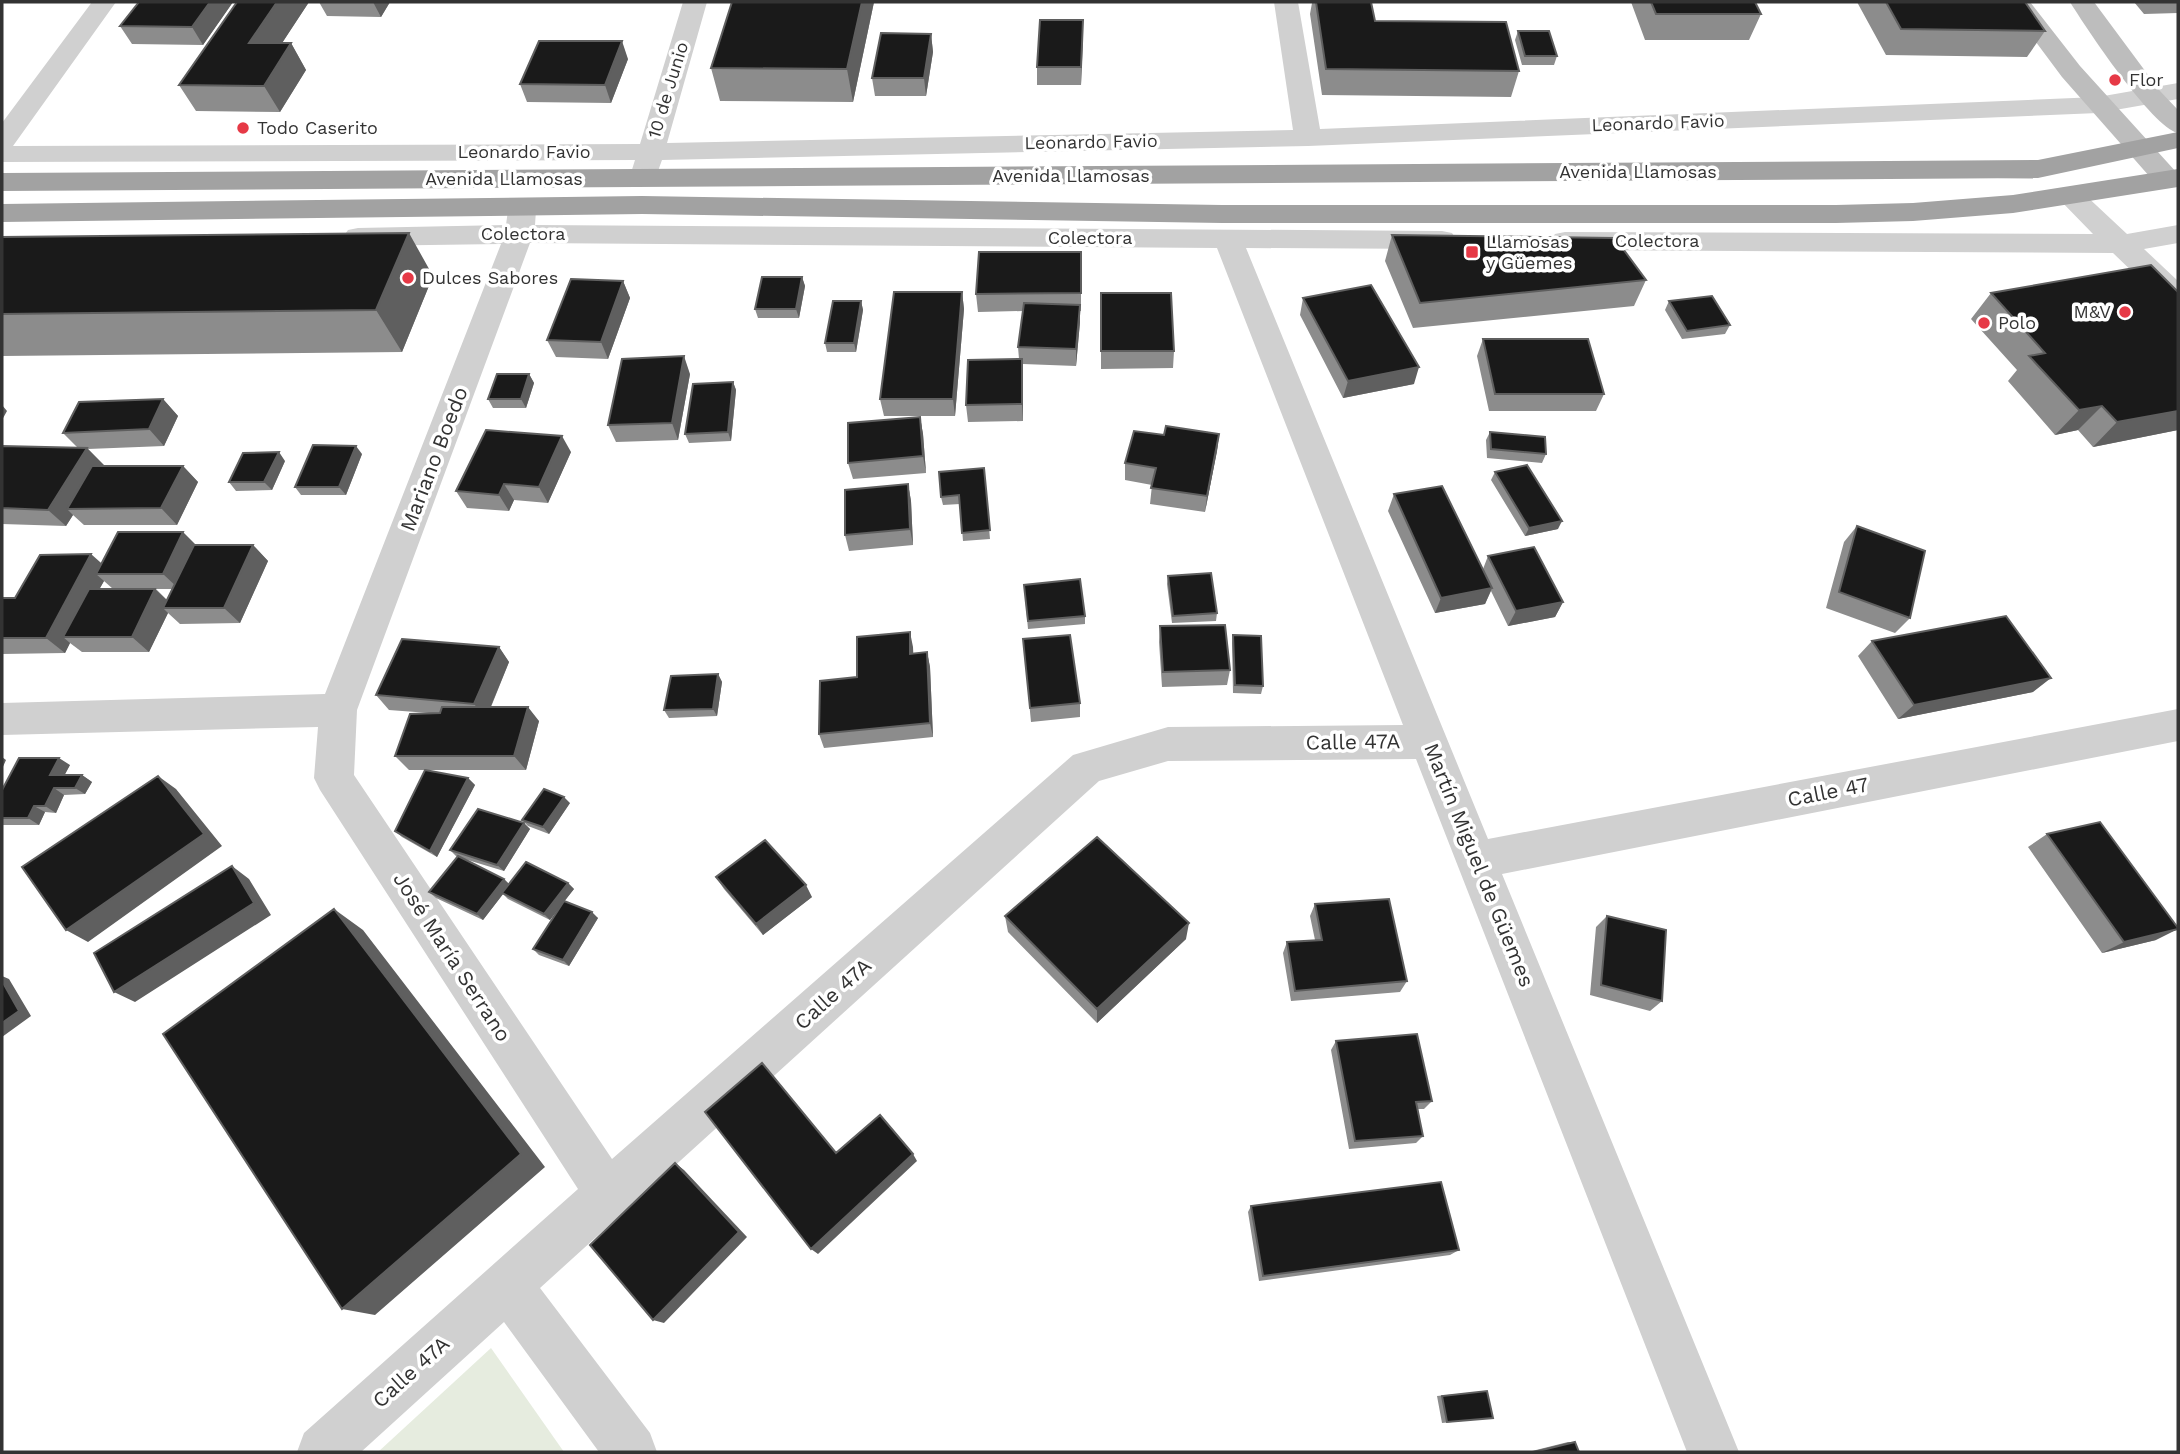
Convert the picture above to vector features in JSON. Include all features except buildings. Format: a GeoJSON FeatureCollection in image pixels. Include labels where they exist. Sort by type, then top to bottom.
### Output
{"type":"FeatureCollection","features":[{"type":"Feature","properties":{"kind":"highway","name":"Avenida Llamosas"},"geometry":{"type":"LineString","coordinates":[[2,182],[647,165],[2038,169],[2178,140]]}},
{"type":"Feature","properties":{"kind":"highway"},"geometry":{"type":"LineString","coordinates":[[2071,197],[2174,180]]}},
{"type":"Feature","properties":{"kind":"highway","name":"Avenida Llamosas"},"geometry":{"type":"LineString","coordinates":[[4,216],[521,220],[642,205],[1222,214],[1913,212],[2071,197]]}},
{"type":"Feature","properties":{"kind":"main road"},"geometry":{"type":"LineString","coordinates":[[2018,2],[2044,40],[2098,105],[2137,147],[2174,180]]}},
{"type":"Feature","properties":{"kind":"main road"},"geometry":{"type":"LineString","coordinates":[[2082,2],[2151,97],[2178,125]]}},
{"type":"Feature","properties":{"kind":"street"},"geometry":{"type":"LineString","coordinates":[[2,141],[104,2]]}},
{"type":"Feature","properties":{"kind":"street","name":"10 de Junio"},"geometry":{"type":"LineString","coordinates":[[647,165],[695,2]]}},
{"type":"Feature","properties":{"kind":"street"},"geometry":{"type":"LineString","coordinates":[[1286,2],[1308,138]]}},
{"type":"Feature","properties":{"kind":"street","name":"Leonardo Favio"},"geometry":{"type":"LineString","coordinates":[[2,154],[647,165],[2098,105],[2178,91]]}},
{"type":"Feature","properties":{"kind":"street"},"geometry":{"type":"LineString","coordinates":[[2071,197],[2178,298]]}},
{"type":"Feature","properties":{"kind":"street","name":"Colectora"},"geometry":{"type":"LineString","coordinates":[[338,237],[521,220],[1228,239],[2122,244],[2178,234]]}},
{"type":"Feature","properties":{"kind":"street","name":"Mariano Boedo"},"geometry":{"type":"LineString","coordinates":[[338,710],[521,220]]}},
{"type":"Feature","properties":{"kind":"street","name":"Martín Miguel de Güemes"},"geometry":{"type":"LineString","coordinates":[[1228,239],[1477,860],[1706,1447]]}},
{"type":"Feature","properties":{"kind":"street"},"geometry":{"type":"LineString","coordinates":[[2,719],[338,710]]}},
{"type":"Feature","properties":{"kind":"street","name":"José María Serrano"},"geometry":{"type":"LineString","coordinates":[[338,710],[334,778],[608,1194]]}},
{"type":"Feature","properties":{"kind":"street","name":"Calle 47"},"geometry":{"type":"LineString","coordinates":[[1477,860],[2178,725]]}},
{"type":"Feature","properties":{"kind":"street","name":"Calle 47A"},"geometry":{"type":"LineString","coordinates":[[323,1452],[1087,767],[1168,744],[1429,742]]}},
{"type":"Feature","properties":{"kind":"street"},"geometry":{"type":"LineString","coordinates":[[507,1285],[631,1452]]}},
{"type":"Feature","properties":{"kind":"shaded area"},"geometry":{"type":"Polygon","coordinates":[[[491,1348],[564,1452],[378,1452],[491,1348]]]}},
{"type":"Feature","properties":{"kind":"place","name":"Flor"},"geometry":{"type":"Point","coordinates":[2115,80]}},
{"type":"Feature","properties":{"kind":"place","name":"Todo Caserito"},"geometry":{"type":"Point","coordinates":[243,128]}},
{"type":"Feature","properties":{"kind":"place","name":"Llamosas y Güemes"},"geometry":{"type":"Point","coordinates":[1472,252]}},
{"type":"Feature","properties":{"kind":"place","name":"Dulces Sabores"},"geometry":{"type":"Point","coordinates":[408,278]}},
{"type":"Feature","properties":{"kind":"place","name":"M&V"},"geometry":{"type":"Point","coordinates":[2125,312]}},
{"type":"Feature","properties":{"kind":"place","name":"Polo"},"geometry":{"type":"Point","coordinates":[1984,323]}}]}
